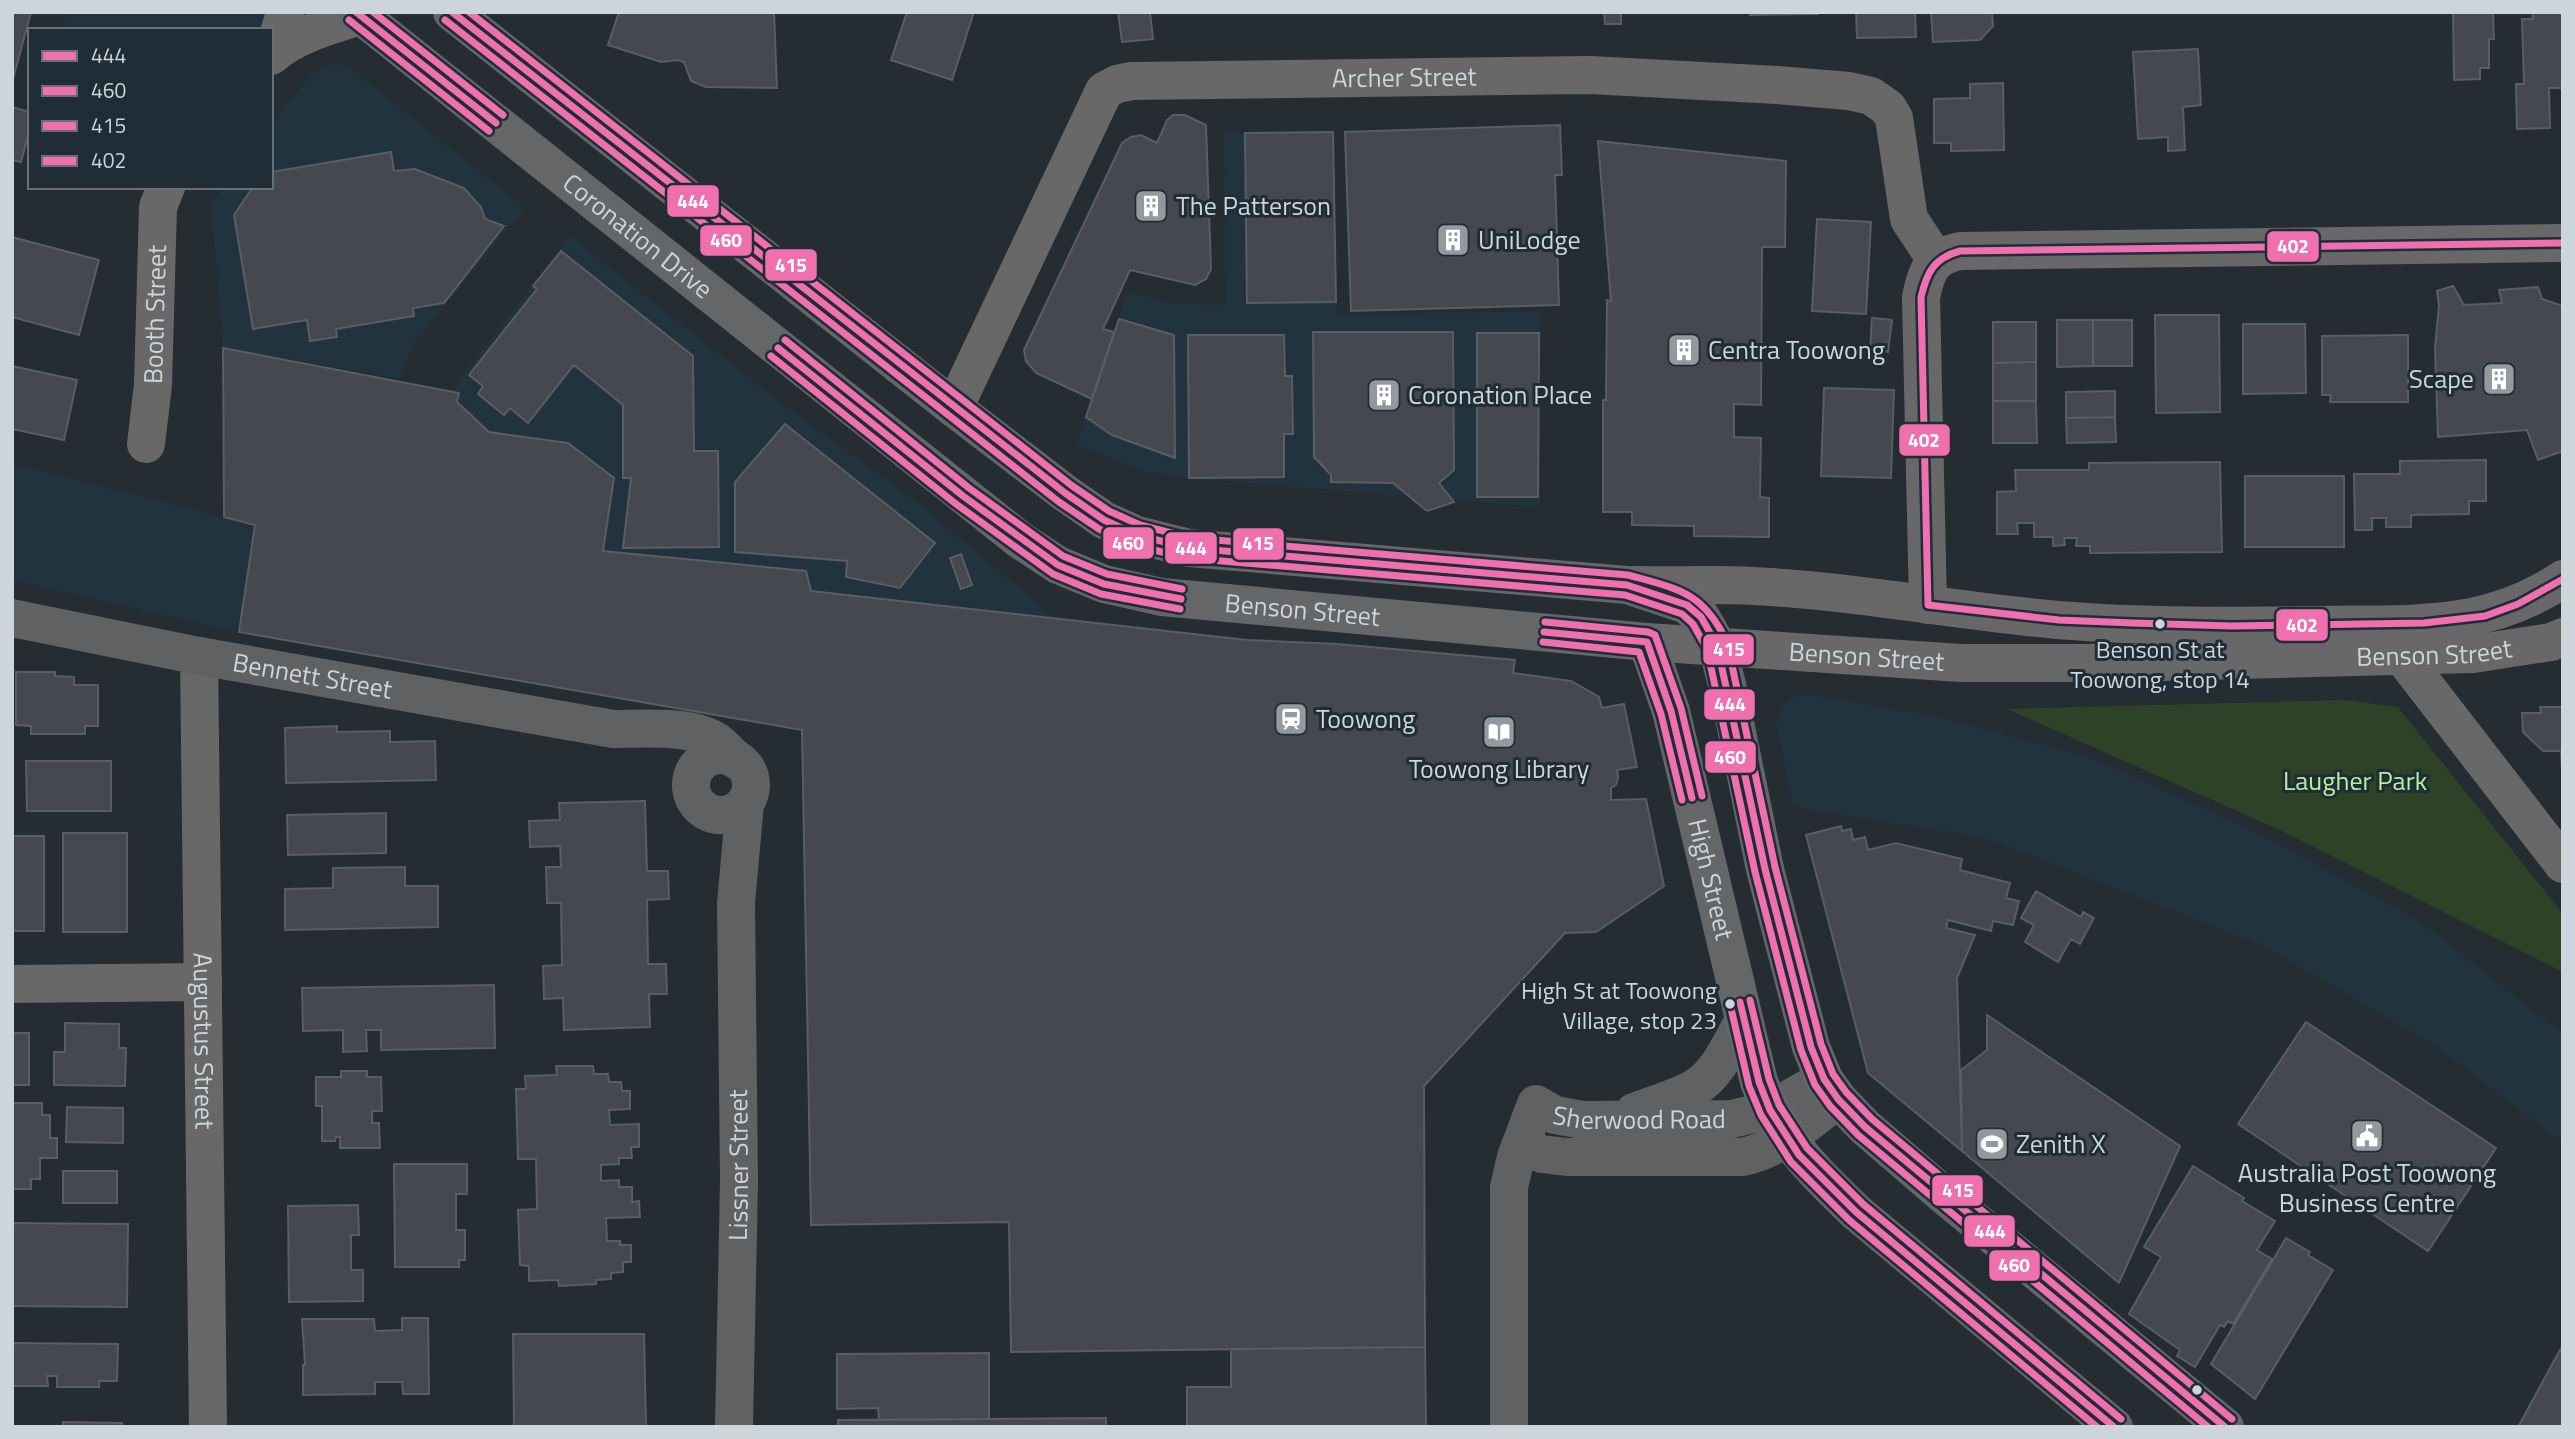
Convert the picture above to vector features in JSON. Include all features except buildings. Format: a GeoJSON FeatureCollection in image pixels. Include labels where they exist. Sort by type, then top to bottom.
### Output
{"type":"FeatureCollection","features":[{"type":"Feature","properties":{"kind":"highway"},"geometry":{"type":"LineString","coordinates":[[452,12],[954,408]]}},
{"type":"Feature","properties":{"kind":"highway","name":"Coronation Drive"},"geometry":{"type":"LineString","coordinates":[[359,14],[918,461]]}},
{"type":"Feature","properties":{"kind":"highway","name":"Benson Street"},"geometry":{"type":"LineString","coordinates":[[954,408],[1104,520],[1137,535],[1167,544],[1627,585]]}},
{"type":"Feature","properties":{"kind":"highway","name":"Benson Street"},"geometry":{"type":"LineString","coordinates":[[918,461],[1020,540],[1058,565],[1104,584],[1162,597],[1687,637]]}},
{"type":"Feature","properties":{"kind":"highway"},"geometry":{"type":"LineString","coordinates":[[1627,585],[1687,605],[1687,637]]}},
{"type":"Feature","properties":{"kind":"highway","name":"High Street"},"geometry":{"type":"LineString","coordinates":[[1687,637],[1671,711],[1759,1082],[1778,1124],[1815,1172],[1856,1212],[2114,1427]]}},
{"type":"Feature","properties":{"kind":"highway","name":"High Street"},"geometry":{"type":"LineString","coordinates":[[1687,637],[1729,693],[1765,869],[1811,1047],[1831,1089],[1865,1127],[1945,1196],[2225,1427]]}},
{"type":"Feature","properties":{"kind":"main road","name":"Benson Street"},"geometry":{"type":"LineString","coordinates":[[1627,585],[1753,586],[2059,620],[2232,626],[2424,623],[2485,616],[2518,604],[2563,579]]}},
{"type":"Feature","properties":{"kind":"main road"},"geometry":{"type":"LineString","coordinates":[[1687,637],[1728,598],[1753,586]]}},
{"type":"Feature","properties":{"kind":"main road","name":"Benson Street"},"geometry":{"type":"LineString","coordinates":[[1687,637],[1991,664],[2473,654],[2551,642],[2563,637]]}},
{"type":"Feature","properties":{"kind":"street"},"geometry":{"type":"LineString","coordinates":[[273,52],[285,12]]}},
{"type":"Feature","properties":{"kind":"street"},"geometry":{"type":"LineString","coordinates":[[273,54],[359,14]]}},
{"type":"Feature","properties":{"kind":"street","name":"Archer Street"},"geometry":{"type":"LineString","coordinates":[[954,408],[1104,91],[1117,83],[1590,75],[1777,85],[1871,96],[1888,108],[1894,118],[1909,219],[1914,231],[1936,260]]}},
{"type":"Feature","properties":{"kind":"street","name":"Booth Street"},"geometry":{"type":"LineString","coordinates":[[146,444],[153,385],[158,207],[165,189]]}},
{"type":"Feature","properties":{"kind":"street"},"geometry":{"type":"LineString","coordinates":[[1928,605],[1922,297],[1925,280],[1936,260],[1946,254],[1971,250],[2563,243]]}},
{"type":"Feature","properties":{"kind":"street","name":"Bennett Street"},"geometry":{"type":"LineString","coordinates":[[12,618],[199,656],[613,729],[660,729],[692,733],[719,743],[736,760]]}},
{"type":"Feature","properties":{"kind":"street"},"geometry":{"type":"LineString","coordinates":[[2378,624],[2563,864]]}},
{"type":"Feature","properties":{"kind":"street","name":"Augustus Street"},"geometry":{"type":"LineString","coordinates":[[199,656],[208,1427]]}},
{"type":"Feature","properties":{"kind":"street","name":"Bennett Street"},"geometry":{"type":"LineString","coordinates":[[613,729],[667,759],[683,773],[697,798]]}},
{"type":"Feature","properties":{"kind":"street"},"geometry":{"type":"LineString","coordinates":[[720,756],[736,760],[747,771],[750,778],[749,794],[745,803],[735,812],[727,815],[712,814],[697,798],[695,770],[705,760],[720,756]]}},
{"type":"Feature","properties":{"kind":"street","name":"Lissner Street"},"geometry":{"type":"LineString","coordinates":[[697,798],[725,859],[736,903]]}},
{"type":"Feature","properties":{"kind":"street","name":"Lissner Street"},"geometry":{"type":"LineString","coordinates":[[734,1427],[739,1212],[736,903],[745,803]]}},
{"type":"Feature","properties":{"kind":"street"},"geometry":{"type":"LineString","coordinates":[[12,984],[203,982]]}},
{"type":"Feature","properties":{"kind":"street"},"geometry":{"type":"LineString","coordinates":[[1609,1121],[1696,1087],[1716,1068],[1744,1020]]}},
{"type":"Feature","properties":{"kind":"street","name":"Sherwood Road"},"geometry":{"type":"LineString","coordinates":[[1520,1146],[1542,1154],[1567,1157],[1734,1157],[1761,1152],[1778,1124],[1831,1089]]}},
{"type":"Feature","properties":{"kind":"street","name":"Sherwood Road"},"geometry":{"type":"LineString","coordinates":[[1509,1427],[1510,1178],[1536,1104],[1563,1118],[1609,1121],[1732,1119],[1778,1124]]}},
{"type":"Feature","properties":{"kind":"shaded area"},"geometry":{"type":"Polygon","coordinates":[[[59,12],[261,12],[265,23],[261,28],[69,28],[59,12]]]}},
{"type":"Feature","properties":{"kind":"shaded area"},"geometry":{"type":"Polygon","coordinates":[[[333,63],[350,68],[525,208],[412,346],[400,378],[223,348],[211,206],[223,189],[273,189],[273,122],[312,74],[333,63]]]}},
{"type":"Feature","properties":{"kind":"shaded area"},"geometry":{"type":"Polygon","coordinates":[[[1224,131],[1333,132],[1337,316],[1541,311],[1540,507],[1176,477],[1142,471],[1077,444],[1127,293],[1173,303],[1225,306],[1224,131]]]}},
{"type":"Feature","properties":{"kind":"shaded area"},"geometry":{"type":"Polygon","coordinates":[[[570,236],[777,400],[913,499],[1055,618],[600,567],[614,478],[568,443],[489,432],[457,402],[458,393],[451,391],[570,236]]]}},
{"type":"Feature","properties":{"kind":"shaded area"},"geometry":{"type":"Polygon","coordinates":[[[12,464],[255,525],[239,632],[12,580],[12,464]]]}},
{"type":"Feature","properties":{"kind":"shaded area"},"geometry":{"type":"Polygon","coordinates":[[[1806,694],[1941,718],[2089,757],[2258,833],[2421,922],[2563,1034],[2563,1143],[2437,1047],[2262,945],[1983,837],[1804,809],[1792,803],[1776,720],[1786,703],[1796,696],[1806,694]]]}},
{"type":"Feature","properties":{"kind":"green space","name":"Laugher Park"},"geometry":{"type":"Polygon","coordinates":[[[2345,700],[2398,707],[2563,914],[2563,972],[2280,830],[2007,709],[2345,700]]]}},
{"type":"Feature","properties":{"kind":"transit line","name":"444"},"geometry":{"type":"LineString","coordinates":[[356,12],[496,123]]}},
{"type":"Feature","properties":{"kind":"transit line","name":"415"},"geometry":{"type":"LineString","coordinates":[[373,12],[503,115]]}},
{"type":"Feature","properties":{"kind":"transit line","name":"444"},"geometry":{"type":"LineString","coordinates":[[452,12],[1065,493],[1104,520],[1137,535],[1189,548],[1627,585],[1687,605],[1701,617],[1717,645],[1765,869],[1811,1047],[1824,1079],[1838,1099],[1865,1127],[2225,1427]]}},
{"type":"Feature","properties":{"kind":"transit line","name":"415"},"geometry":{"type":"LineString","coordinates":[[469,12],[1071,485],[1109,511],[1140,525],[1191,538],[1628,575],[1675,589],[1699,603],[1709,612],[1727,642],[1775,867],[1821,1044],[1833,1074],[1872,1119],[2232,1419]]}},
{"type":"Feature","properties":{"kind":"transit line","name":"460"},"geometry":{"type":"LineString","coordinates":[[349,20],[489,131]]}},
{"type":"Feature","properties":{"kind":"transit line","name":"460"},"geometry":{"type":"LineString","coordinates":[[445,20],[1059,502],[1099,529],[1133,545],[1187,558],[1625,595],[1682,614],[1693,624],[1707,649],[1755,872],[1801,1050],[1815,1085],[1830,1106],[1858,1135],[2208,1427]]}},
{"type":"Feature","properties":{"kind":"transit line","name":"402"},"geometry":{"type":"LineString","coordinates":[[2563,243],[1960,251],[1944,258],[1933,267],[1921,297],[1928,605],[2059,620],[2133,623],[2232,626],[2424,623],[2485,616],[2518,604],[2563,579]]}},
{"type":"Feature","properties":{"kind":"transit line","name":"415"},"geometry":{"type":"LineString","coordinates":[[785,340],[969,488],[1063,556],[1107,574],[1182,589]]}},
{"type":"Feature","properties":{"kind":"transit line","name":"444"},"geometry":{"type":"LineString","coordinates":[[778,348],[963,496],[1058,565],[1104,584],[1181,599]]}},
{"type":"Feature","properties":{"kind":"transit line","name":"460"},"geometry":{"type":"LineString","coordinates":[[771,356],[956,504],[1053,574],[1101,594],[1180,609]]}},
{"type":"Feature","properties":{"kind":"transit line","name":"415"},"geometry":{"type":"LineString","coordinates":[[1545,622],[1648,632],[1655,635],[1681,708],[1702,796]]}},
{"type":"Feature","properties":{"kind":"transit line","name":"444"},"geometry":{"type":"LineString","coordinates":[[1544,632],[1647,642],[1671,711],[1692,798]]}},
{"type":"Feature","properties":{"kind":"transit line","name":"460"},"geometry":{"type":"LineString","coordinates":[[1543,642],[1639,652],[1661,714],[1682,800]]}},
{"type":"Feature","properties":{"kind":"transit line","name":"415"},"geometry":{"type":"LineString","coordinates":[[1750,1000],[1769,1079],[1779,1105],[1807,1148],[1863,1204],[2121,1419]]}},
{"type":"Feature","properties":{"kind":"transit line","name":"444"},"geometry":{"type":"LineString","coordinates":[[1740,1002],[1759,1082],[1770,1110],[1799,1155],[1856,1212],[2114,1427]]}},
{"type":"Feature","properties":{"kind":"transit line","name":"460"},"geometry":{"type":"LineString","coordinates":[[1730,1004],[1749,1086],[1761,1115],[1791,1162],[1849,1220],[2097,1427]]}},
{"type":"Feature","properties":{"kind":"place","name":"The Patterson"},"geometry":{"type":"Point","coordinates":[1151,206]}},
{"type":"Feature","properties":{"kind":"place","name":"UniLodge"},"geometry":{"type":"Point","coordinates":[1453,240]}},
{"type":"Feature","properties":{"kind":"place","name":"Centra Toowong"},"geometry":{"type":"Point","coordinates":[1684,350]}},
{"type":"Feature","properties":{"kind":"place","name":"Scape"},"geometry":{"type":"Point","coordinates":[2499,379]}},
{"type":"Feature","properties":{"kind":"place","name":"Coronation Place"},"geometry":{"type":"Point","coordinates":[1384,395]}},
{"type":"Feature","properties":{"kind":"place","name":"Benson St at Toowong, stop 14"},"geometry":{"type":"Point","coordinates":[2160,624]}},
{"type":"Feature","properties":{"kind":"place","name":"Toowong"},"geometry":{"type":"Point","coordinates":[1291,719]}},
{"type":"Feature","properties":{"kind":"place","name":"Toowong Library"},"geometry":{"type":"Point","coordinates":[1499,732]}},
{"type":"Feature","properties":{"kind":"place","name":"High St at Toowong Village, stop 23"},"geometry":{"type":"Point","coordinates":[1730,1004]}},
{"type":"Feature","properties":{"kind":"place","name":"Australia Post Toowong Business Centre"},"geometry":{"type":"Point","coordinates":[2367,1136]}},
{"type":"Feature","properties":{"kind":"place","name":"Zenith X"},"geometry":{"type":"Point","coordinates":[1992,1144]}}]}
